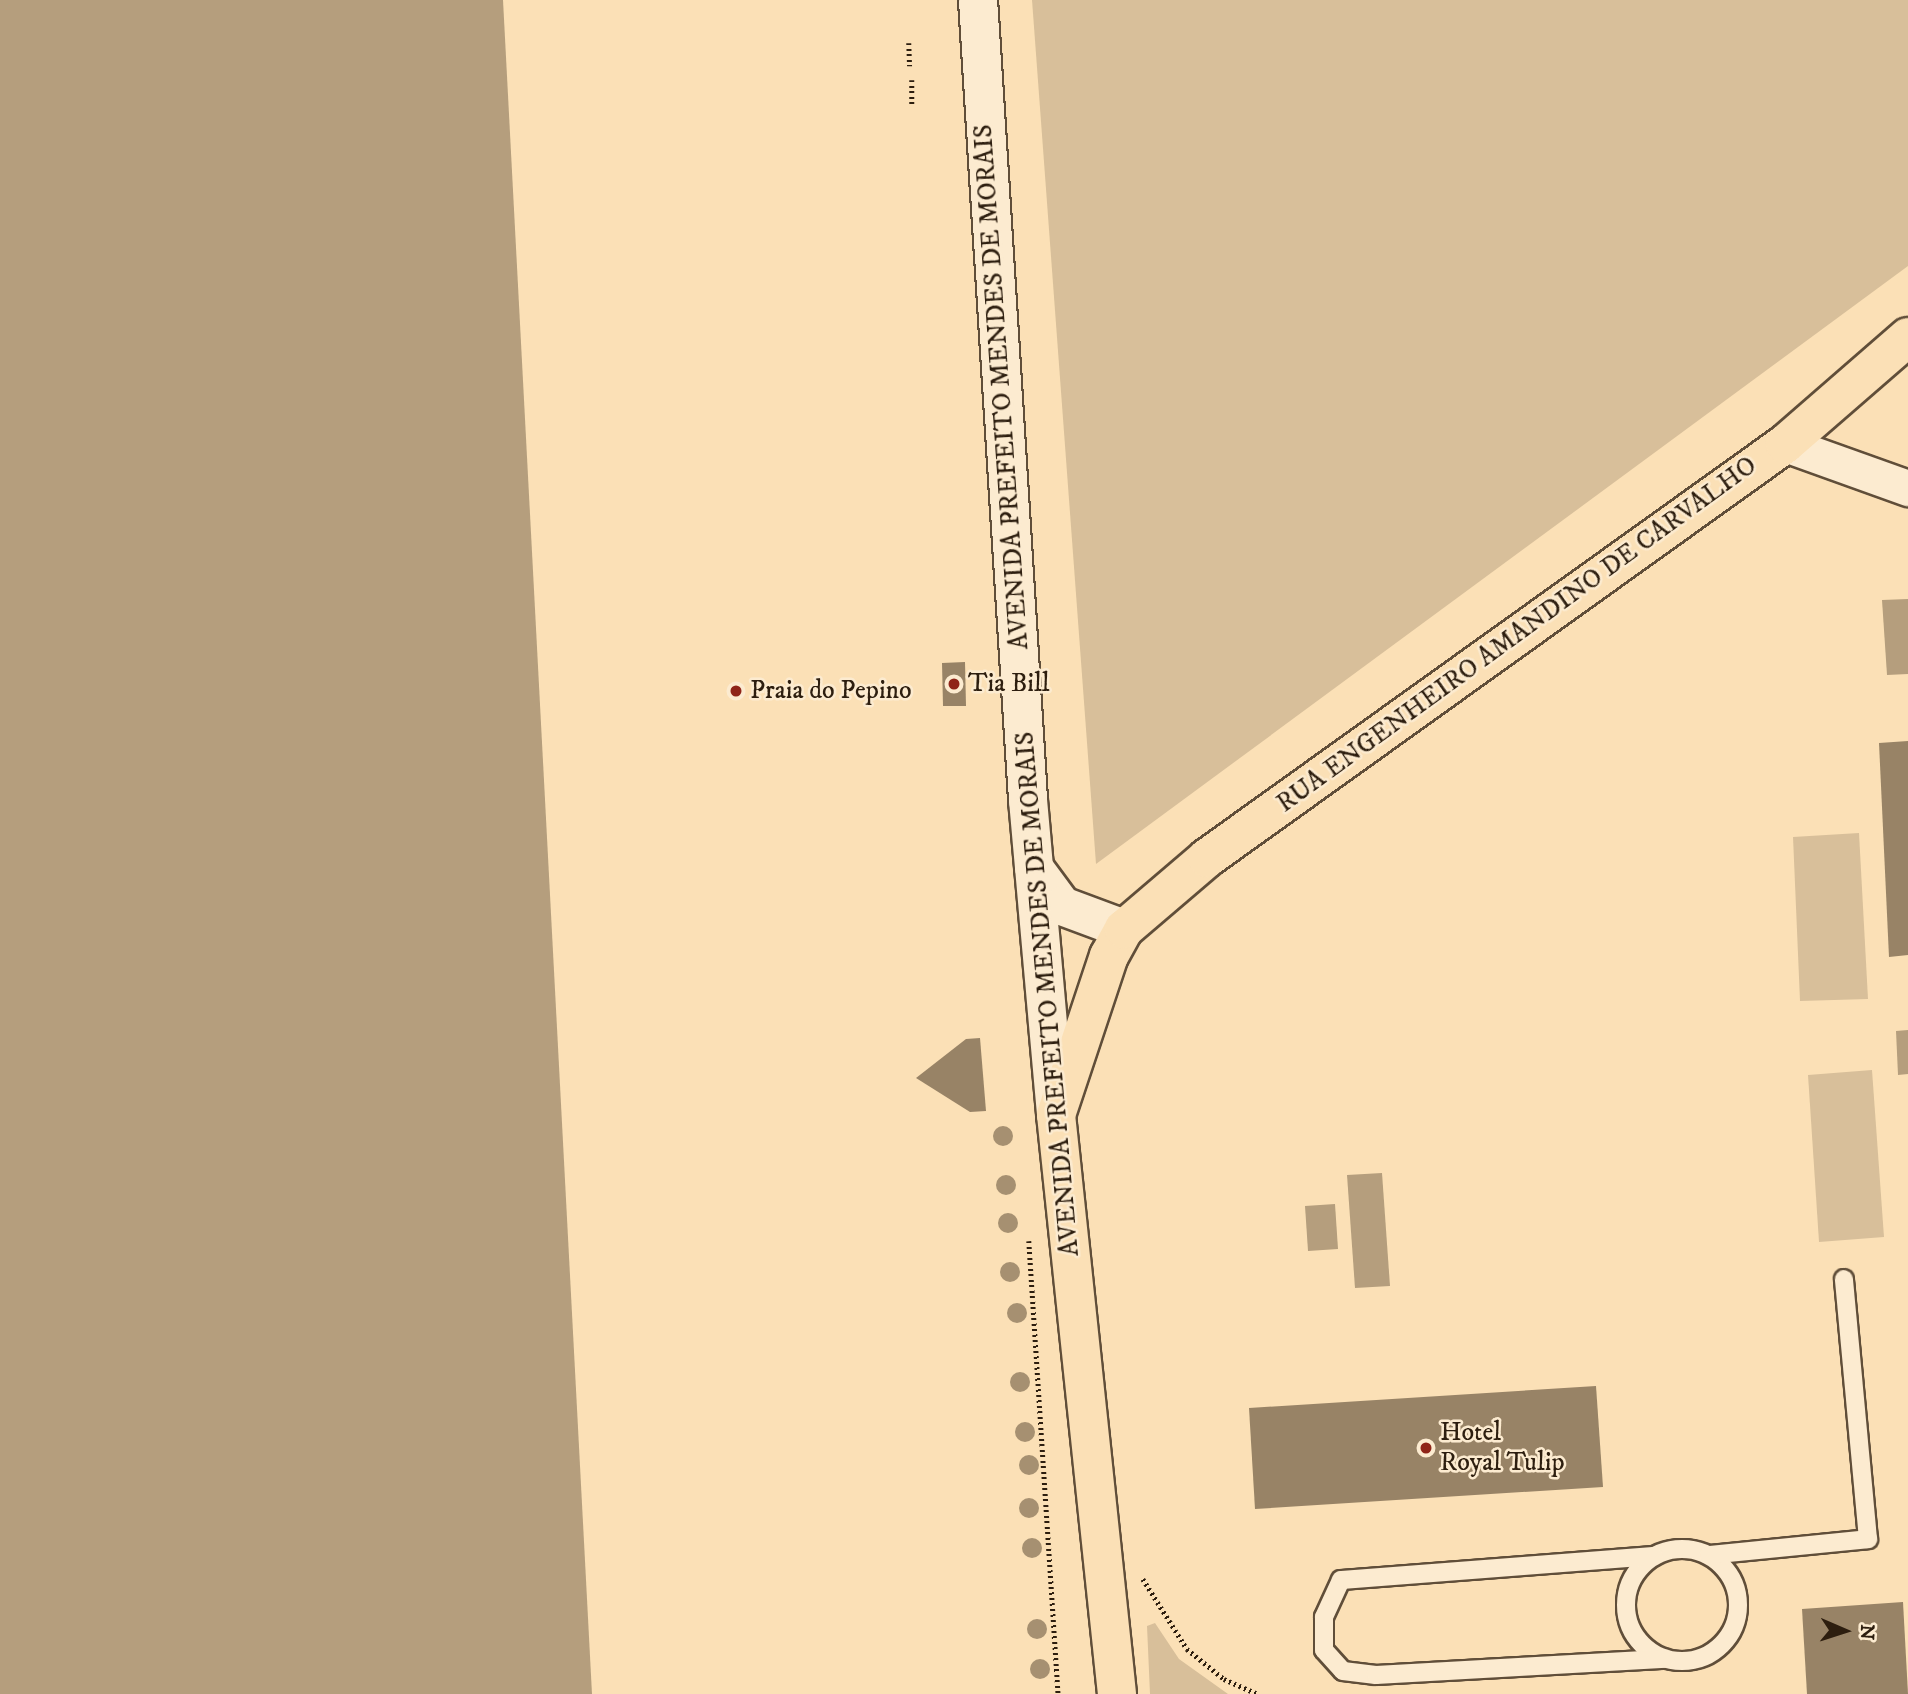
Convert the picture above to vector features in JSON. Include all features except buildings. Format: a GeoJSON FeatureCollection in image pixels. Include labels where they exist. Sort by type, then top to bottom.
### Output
{"type":"FeatureCollection","features":[{"type":"Feature","properties":{"kind":"main road","name":"RUA ENGENHEIRO AMANDINO DE CARVALHO"},"geometry":{"type":"LineString","coordinates":[[1056,1115],[1109,956],[1124,929],[1206,858],[1785,444],[1908,337]]}},
{"type":"Feature","properties":{"kind":"main road","name":"AVENIDA PREFEITO MENDES DE MORAIS"},"geometry":{"type":"LineString","coordinates":[[1056,1115],[1117,1694]]}},
{"type":"Feature","properties":{"kind":"street","name":"AVENIDA PREFEITO MENDES DE MORAIS"},"geometry":{"type":"LineString","coordinates":[[978,0],[1034,868],[1056,1115]]}},
{"type":"Feature","properties":{"kind":"street"},"geometry":{"type":"LineString","coordinates":[[1785,444],[1908,488]]}},
{"type":"Feature","properties":{"kind":"street"},"geometry":{"type":"LineString","coordinates":[[1034,868],[1062,906],[1124,929]]}},
{"type":"Feature","properties":{"kind":"lane"},"geometry":{"type":"LineString","coordinates":[[1709,1555],[1734,1582],[1737,1618],[1730,1635],[1702,1658],[1376,1675],[1343,1671],[1324,1650],[1324,1617],[1341,1580],[1654,1556],[1672,1550],[1709,1555],[1868,1539],[1844,1279]]}},
{"type":"Feature","properties":{"kind":"lane"},"geometry":{"type":"LineString","coordinates":[[1654,1556],[1630,1584],[1626,1603],[1636,1638],[1666,1659]]}},
{"type":"Feature","properties":{"kind":"path"},"geometry":{"type":"LineString","coordinates":[[909,44],[910,66]]}},
{"type":"Feature","properties":{"kind":"path"},"geometry":{"type":"LineString","coordinates":[[912,80],[912,105]]}},
{"type":"Feature","properties":{"kind":"path"},"geometry":{"type":"LineString","coordinates":[[1135,1566],[1186,1649],[1224,1679],[1256,1694]]}},
{"type":"Feature","properties":{"kind":"shaded area"},"geometry":{"type":"Polygon","coordinates":[[[0,0],[503,0],[592,1694],[0,1694],[0,0]]]}},
{"type":"Feature","properties":{"kind":"shaded area"},"geometry":{"type":"Polygon","coordinates":[[[1032,0],[1908,0],[1908,266],[1096,864],[1032,0]]]}},
{"type":"Feature","properties":{"kind":"shaded area"},"geometry":{"type":"Polygon","coordinates":[[[1908,599],[1908,674],[1887,675],[1882,600],[1908,599]]]}},
{"type":"Feature","properties":{"kind":"shaded area"},"geometry":{"type":"Polygon","coordinates":[[[1859,833],[1868,999],[1800,1001],[1793,837],[1859,833]]]}},
{"type":"Feature","properties":{"kind":"shaded area"},"geometry":{"type":"Polygon","coordinates":[[[1908,1030],[1908,1074],[1898,1075],[1896,1031],[1908,1030]]]}},
{"type":"Feature","properties":{"kind":"shaded area"},"geometry":{"type":"Polygon","coordinates":[[[1872,1070],[1884,1237],[1819,1242],[1808,1075],[1872,1070]]]}},
{"type":"Feature","properties":{"kind":"shaded area"},"geometry":{"type":"Polygon","coordinates":[[[1382,1173],[1390,1286],[1355,1288],[1347,1175],[1382,1173]]]}},
{"type":"Feature","properties":{"kind":"shaded area"},"geometry":{"type":"Polygon","coordinates":[[[1335,1204],[1338,1249],[1308,1251],[1305,1206],[1335,1204]]]}},
{"type":"Feature","properties":{"kind":"shaded area"},"geometry":{"type":"Polygon","coordinates":[[[1155,1623],[1179,1659],[1228,1694],[1150,1694],[1147,1626],[1155,1623]]]}},
{"type":"Feature","properties":{"kind":"place","name":"Tia Bill"},"geometry":{"type":"Point","coordinates":[954,684]}},
{"type":"Feature","properties":{"kind":"place","name":"Praia do Pepino"},"geometry":{"type":"Point","coordinates":[736,691]}},
{"type":"Feature","properties":{"kind":"place","name":"Hotel Royal Tulip"},"geometry":{"type":"Point","coordinates":[1426,1448]}}]}
